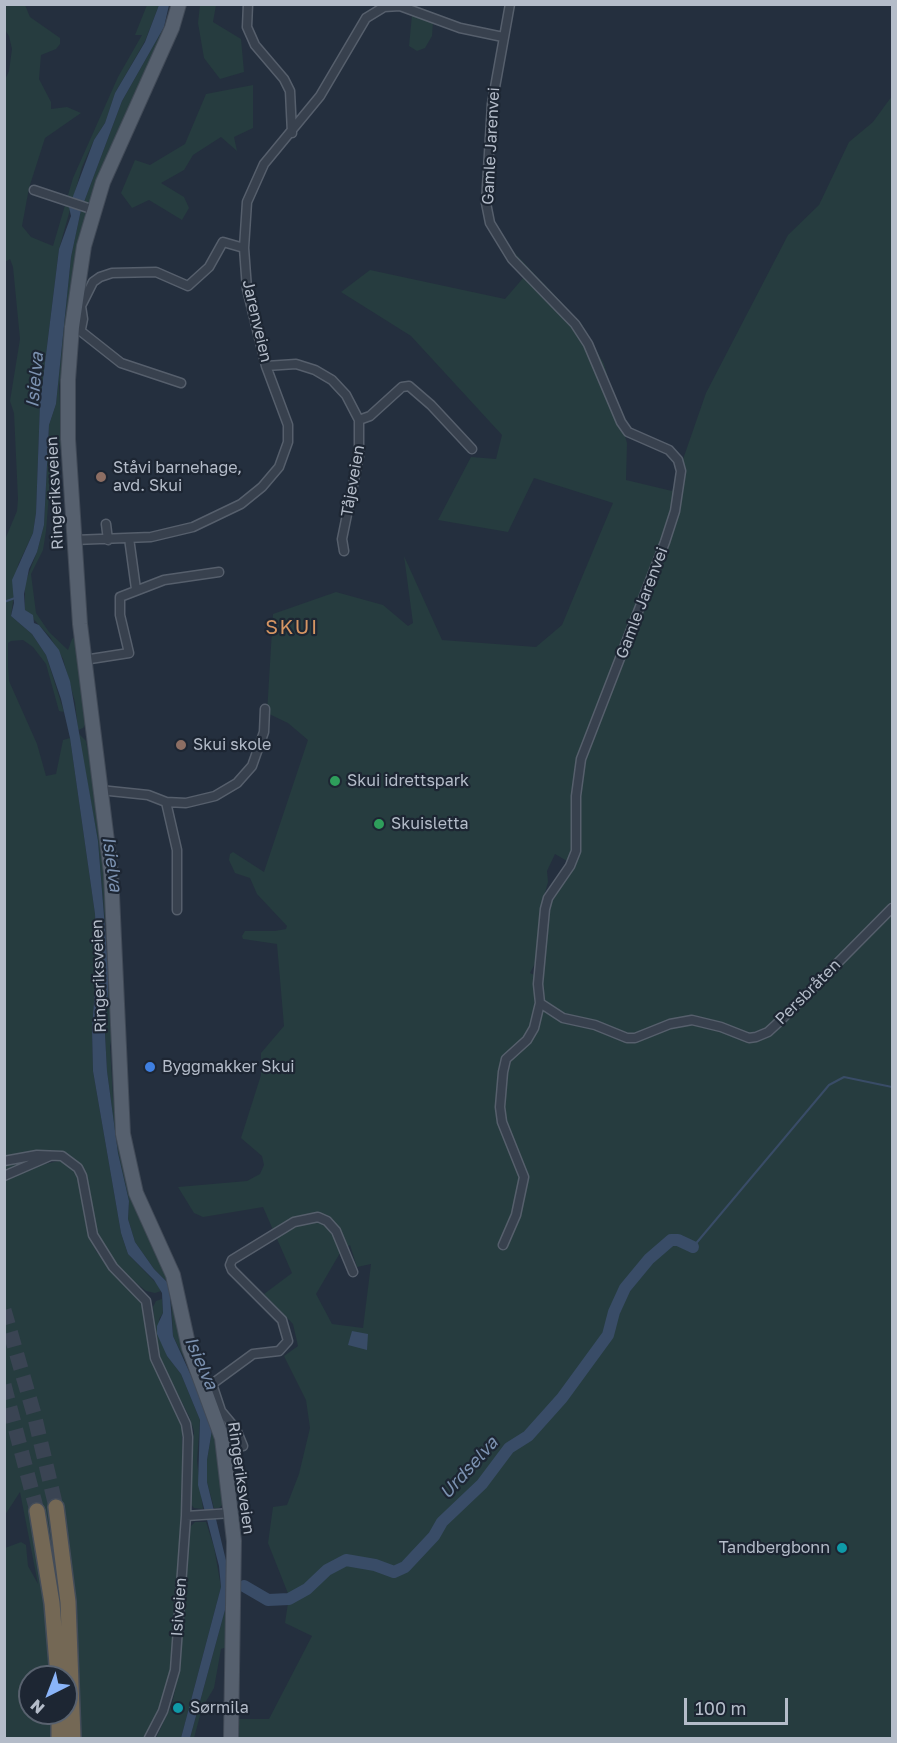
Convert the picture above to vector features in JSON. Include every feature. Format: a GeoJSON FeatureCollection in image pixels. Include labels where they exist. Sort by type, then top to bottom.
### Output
{"type":"FeatureCollection","features":[{"type":"Feature","properties":{"kind":"highway"},"geometry":{"type":"LineString","coordinates":[[56,1508],[68,1602],[73,1738]]}},
{"type":"Feature","properties":{"kind":"highway"},"geometry":{"type":"LineString","coordinates":[[37,1511],[52,1603],[57,1665]]}},
{"type":"Feature","properties":{"kind":"main road","name":"Ringeriksveien"},"geometry":{"type":"LineString","coordinates":[[172,4],[167,34],[89,209],[79,268],[76,328],[67,412],[84,660],[111,873],[122,1119],[128,1161],[140,1203],[173,1275],[189,1348],[214,1411],[224,1448],[226,1513],[235,1568],[231,1738]]}},
{"type":"Feature","properties":{"kind":"main road","name":"Ringeriksveien"},"geometry":{"type":"LineString","coordinates":[[167,34],[172,28],[179,4]]}},
{"type":"Feature","properties":{"kind":"street"},"geometry":{"type":"LineString","coordinates":[[248,4],[248,27],[255,45],[284,79],[290,91],[292,133]]}},
{"type":"Feature","properties":{"kind":"street","name":"Gamle Jarenvei"},"geometry":{"type":"LineString","coordinates":[[503,1245],[516,1215],[524,1177],[502,1122],[500,1107],[503,1072],[506,1059],[527,1040],[534,1028],[540,1003],[538,984],[545,909],[548,898],[570,866],[576,851],[576,796],[581,759],[665,542],[675,511],[681,471],[678,460],[669,450],[628,432],[621,423],[588,344],[575,324],[512,260],[490,223],[486,203],[492,104],[510,4]]}},
{"type":"Feature","properties":{"kind":"street","name":"Jarenveien"},"geometry":{"type":"LineString","coordinates":[[74,540],[108,540],[167,534],[213,519],[241,504],[272,475],[283,458],[288,442],[288,425],[266,366],[247,289],[244,248],[248,202],[255,180],[264,164],[292,133],[320,96],[359,26],[366,18],[384,7],[400,6],[451,25],[503,37]]}},
{"type":"Feature","properties":{"kind":"street"},"geometry":{"type":"LineString","coordinates":[[34,190],[89,209]]}},
{"type":"Feature","properties":{"kind":"street"},"geometry":{"type":"LineString","coordinates":[[181,383],[121,363],[76,328],[81,306],[93,282],[112,273],[150,272],[167,276],[188,286],[209,267],[224,242],[244,248]]}},
{"type":"Feature","properties":{"kind":"street","name":"Tåjeveien"},"geometry":{"type":"LineString","coordinates":[[266,366],[282,363],[315,370],[332,380],[346,395],[359,420],[360,456],[342,539],[344,551]]}},
{"type":"Feature","properties":{"kind":"street"},"geometry":{"type":"LineString","coordinates":[[359,420],[370,416],[402,387],[410,386],[472,449]]}},
{"type":"Feature","properties":{"kind":"street"},"geometry":{"type":"LineString","coordinates":[[106,524],[108,540]]}},
{"type":"Feature","properties":{"kind":"street"},"geometry":{"type":"LineString","coordinates":[[129,538],[136,589]]}},
{"type":"Feature","properties":{"kind":"street"},"geometry":{"type":"LineString","coordinates":[[84,660],[129,653],[120,615],[120,597],[164,580],[219,572]]}},
{"type":"Feature","properties":{"kind":"street"},"geometry":{"type":"LineString","coordinates":[[100,790],[148,795],[166,802],[196,802],[215,796],[237,783],[252,766],[261,747],[266,718],[265,709]]}},
{"type":"Feature","properties":{"kind":"street"},"geometry":{"type":"LineString","coordinates":[[166,802],[177,850],[177,910]]}},
{"type":"Feature","properties":{"kind":"street","name":"Persbråten"},"geometry":{"type":"LineString","coordinates":[[540,1003],[563,1018],[595,1025],[627,1038],[636,1038],[670,1024],[692,1020],[721,1027],[749,1038],[756,1037],[768,1032],[781,1020],[892,908]]}},
{"type":"Feature","properties":{"kind":"street"},"geometry":{"type":"LineString","coordinates":[[4,1161],[50,1156]]}},
{"type":"Feature","properties":{"kind":"street"},"geometry":{"type":"LineString","coordinates":[[4,1176],[50,1156]]}},
{"type":"Feature","properties":{"kind":"street","name":"Isiveien"},"geometry":{"type":"LineString","coordinates":[[50,1156],[62,1156],[78,1168],[82,1176],[87,1215],[96,1242],[113,1267],[146,1301],[155,1358],[187,1429],[186,1516],[175,1670],[163,1711],[149,1738]]}},
{"type":"Feature","properties":{"kind":"street","name":"Ringeriksveien"},"geometry":{"type":"LineString","coordinates":[[224,1448],[243,1446],[236,1429],[221,1411],[212,1384],[253,1354],[279,1351],[288,1341],[282,1320],[232,1270],[230,1265],[232,1260],[294,1221],[318,1217],[327,1221],[336,1231],[353,1272]]}},
{"type":"Feature","properties":{"kind":"street"},"geometry":{"type":"LineString","coordinates":[[186,1516],[226,1513]]}},
{"type":"Feature","properties":{"kind":"green space"},"geometry":{"type":"Polygon","coordinates":[[[5,5],[25,5],[30,17],[60,38],[60,44],[56,49],[41,55],[39,79],[51,102],[51,109],[67,107],[81,113],[45,138],[29,188],[22,226],[31,237],[53,246],[73,178],[118,77],[142,35],[135,35],[147,5],[159,5],[145,41],[115,93],[105,123],[94,140],[82,167],[59,249],[40,403],[36,513],[33,533],[18,565],[11,616],[32,634],[46,655],[64,712],[59,711],[46,664],[33,647],[23,640],[8,643],[9,681],[37,744],[46,776],[56,774],[63,740],[70,738],[95,914],[97,958],[92,1030],[93,1071],[121,1233],[128,1254],[158,1285],[161,1291],[155,1293],[146,1291],[119,1269],[96,1235],[85,1173],[79,1163],[68,1155],[57,1153],[5,1158],[4,542],[17,511],[18,499],[14,413],[10,401],[20,339],[13,267],[10,259],[5,262],[4,82],[9,71],[12,49],[5,30],[5,5]]]}},
{"type":"Feature","properties":{"kind":"green space"},"geometry":{"type":"Polygon","coordinates":[[[200,5],[216,5],[213,22],[241,39],[244,72],[220,79],[204,58],[198,23],[200,5]]]}},
{"type":"Feature","properties":{"kind":"green space"},"geometry":{"type":"Polygon","coordinates":[[[412,15],[433,21],[432,36],[425,48],[417,51],[409,46],[412,15]]]}},
{"type":"Feature","properties":{"kind":"green space"},"geometry":{"type":"Polygon","coordinates":[[[164,27],[108,161],[59,386],[62,443],[59,449],[54,449],[52,457],[43,550],[31,574],[36,613],[49,632],[68,650],[72,639],[77,635],[87,722],[83,728],[78,730],[75,702],[63,659],[50,637],[25,610],[25,583],[44,525],[49,425],[56,404],[71,257],[81,210],[122,101],[164,27]]]}},
{"type":"Feature","properties":{"kind":"green space"},"geometry":{"type":"Polygon","coordinates":[[[253,85],[253,128],[234,137],[237,151],[221,137],[193,155],[184,170],[161,183],[184,197],[189,208],[182,220],[149,200],[132,208],[121,193],[135,160],[150,165],[185,144],[206,94],[253,85]]]}},
{"type":"Feature","properties":{"kind":"green space"},"geometry":{"type":"Polygon","coordinates":[[[892,96],[892,1738],[237,1738],[238,1719],[269,1719],[312,1636],[285,1623],[289,1596],[268,1543],[273,1507],[287,1505],[299,1474],[310,1428],[306,1400],[284,1356],[298,1346],[293,1324],[264,1294],[292,1273],[263,1207],[203,1217],[194,1213],[178,1187],[247,1181],[260,1174],[264,1165],[262,1156],[241,1138],[261,1075],[261,1053],[284,1026],[277,944],[243,939],[242,936],[245,931],[275,931],[286,929],[287,926],[257,894],[250,878],[235,873],[229,860],[233,852],[264,872],[308,740],[288,723],[267,713],[273,614],[336,592],[383,605],[408,626],[413,623],[404,556],[442,640],[536,647],[562,625],[613,503],[534,478],[508,532],[438,520],[471,457],[496,459],[502,435],[411,336],[341,292],[370,270],[505,299],[524,277],[511,249],[581,323],[604,364],[627,443],[626,480],[672,491],[706,393],[788,235],[819,205],[849,142],[873,122],[892,96]],[[555,854],[547,871],[548,882],[540,911],[539,956],[530,973],[542,978],[549,910],[552,897],[562,883],[567,861],[555,854]],[[350,1245],[340,1253],[316,1294],[332,1324],[363,1328],[371,1264],[357,1267],[350,1245]]]}},
{"type":"Feature","properties":{"kind":"green space"},"geometry":{"type":"Polygon","coordinates":[[[78,733],[86,741],[103,836],[108,914],[105,924],[98,841],[78,733]]]}},
{"type":"Feature","properties":{"kind":"green space"},"geometry":{"type":"Polygon","coordinates":[[[109,978],[114,1025],[110,1046],[113,1098],[169,1284],[154,1269],[135,1242],[128,1219],[129,1201],[118,1153],[107,1071],[105,1034],[109,978]]]}},
{"type":"Feature","properties":{"kind":"green space"},"geometry":{"type":"Polygon","coordinates":[[[36,1157],[36,1166],[63,1160],[77,1174],[86,1225],[96,1251],[117,1277],[142,1300],[150,1358],[182,1424],[182,1519],[174,1649],[170,1680],[146,1738],[79,1738],[76,1609],[65,1518],[64,1515],[49,1513],[50,1521],[53,1521],[57,1585],[44,1522],[47,1521],[43,1512],[32,1515],[31,1522],[34,1524],[40,1555],[51,1665],[18,1665],[18,1725],[53,1725],[54,1738],[5,1738],[5,1548],[21,1542],[26,1545],[28,1566],[38,1584],[20,1492],[5,1515],[4,1163],[36,1157]]]}},
{"type":"Feature","properties":{"kind":"green space"},"geometry":{"type":"Polygon","coordinates":[[[171,1297],[174,1298],[189,1368],[173,1336],[171,1297]]]}},
{"type":"Feature","properties":{"kind":"green space"},"geometry":{"type":"Polygon","coordinates":[[[162,1299],[163,1313],[159,1319],[167,1356],[181,1374],[200,1420],[197,1461],[203,1509],[194,1508],[190,1503],[194,1431],[189,1416],[158,1356],[153,1307],[156,1301],[162,1299]]]}},
{"type":"Feature","properties":{"kind":"green space"},"geometry":{"type":"Polygon","coordinates":[[[213,1424],[218,1446],[223,1504],[219,1508],[214,1508],[207,1482],[207,1460],[213,1424]]]}},
{"type":"Feature","properties":{"kind":"green space"},"geometry":{"type":"Polygon","coordinates":[[[195,1522],[206,1522],[214,1547],[221,1587],[181,1738],[156,1738],[172,1704],[179,1672],[187,1542],[190,1527],[195,1522]]]}},
{"type":"Feature","properties":{"kind":"green space"},"geometry":{"type":"Polygon","coordinates":[[[229,1582],[227,1647],[221,1649],[214,1688],[202,1708],[194,1738],[190,1738],[225,1610],[229,1582]]]}},
{"type":"Feature","properties":{"kind":"water"},"geometry":{"type":"Polygon","coordinates":[[[159,5],[169,5],[164,27],[122,101],[81,210],[71,257],[56,404],[49,425],[44,525],[37,552],[29,569],[24,594],[25,610],[33,615],[34,623],[39,625],[59,650],[70,681],[98,841],[109,978],[105,1034],[107,1071],[118,1153],[129,1201],[128,1219],[135,1242],[154,1269],[169,1284],[173,1336],[213,1424],[207,1460],[207,1482],[230,1577],[225,1610],[190,1738],[181,1738],[221,1587],[219,1566],[198,1485],[200,1420],[181,1374],[167,1356],[157,1334],[157,1326],[163,1313],[162,1293],[154,1280],[128,1254],[121,1233],[93,1071],[92,1030],[97,958],[95,914],[70,738],[61,699],[46,655],[32,634],[11,616],[14,603],[12,580],[33,533],[36,513],[40,403],[59,249],[71,216],[69,207],[94,140],[105,123],[115,93],[145,42],[159,5]]]}},
{"type":"Feature","properties":{"kind":"water"},"geometry":{"type":"Polygon","coordinates":[[[352,1331],[368,1334],[367,1350],[348,1345],[352,1331]]]}},
{"type":"Feature","properties":{"kind":"waterway"},"geometry":{"type":"LineString","coordinates":[[4,602],[15,598]]}},
{"type":"Feature","properties":{"kind":"waterway"},"geometry":{"type":"LineString","coordinates":[[693,1247],[829,1085],[844,1077],[892,1087]]}},
{"type":"Feature","properties":{"kind":"waterway","name":"Urdselva"},"geometry":{"type":"LineString","coordinates":[[244,1586],[268,1600],[289,1599],[307,1589],[327,1570],[346,1560],[375,1565],[394,1572],[405,1567],[434,1536],[442,1522],[482,1484],[509,1448],[528,1436],[562,1398],[608,1335],[614,1312],[625,1288],[649,1259],[671,1240],[678,1240],[693,1247]]}},
{"type":"Feature","properties":{"kind":"tunnel"},"geometry":{"type":"LineString","coordinates":[[4,1310],[34,1414],[56,1507]]}},
{"type":"Feature","properties":{"kind":"tunnel"},"geometry":{"type":"LineString","coordinates":[[4,1385],[37,1511]]}},
{"type":"Feature","properties":{"kind":"place","name":"Ståvi barnehage, avd. Skui"},"geometry":{"type":"Point","coordinates":[101,477]}},
{"type":"Feature","properties":{"kind":"place","name":"Skui skole"},"geometry":{"type":"Point","coordinates":[181,745]}},
{"type":"Feature","properties":{"kind":"place","name":"Skui idrettspark"},"geometry":{"type":"Point","coordinates":[335,781]}},
{"type":"Feature","properties":{"kind":"place","name":"Skuisletta"},"geometry":{"type":"Point","coordinates":[379,824]}},
{"type":"Feature","properties":{"kind":"place","name":"Byggmakker Skui"},"geometry":{"type":"Point","coordinates":[150,1067]}},
{"type":"Feature","properties":{"kind":"place","name":"Tandbergbonn"},"geometry":{"type":"Point","coordinates":[842,1548]}},
{"type":"Feature","properties":{"kind":"place","name":"Sørmila"},"geometry":{"type":"Point","coordinates":[178,1708]}},
{"type":"Feature","properties":{"kind":"district","name":"SKUI"},"geometry":{"type":"Point","coordinates":[292,628]}},
{"type":"Feature","properties":{"kind":"water label","name":"Isielva"},"geometry":{"type":"Point","coordinates":[35,380]}},
{"type":"Feature","properties":{"kind":"water label","name":"Isielva"},"geometry":{"type":"Point","coordinates":[112,864]}},
{"type":"Feature","properties":{"kind":"water label","name":"Isielva"},"geometry":{"type":"Point","coordinates":[201,1363]}}]}
